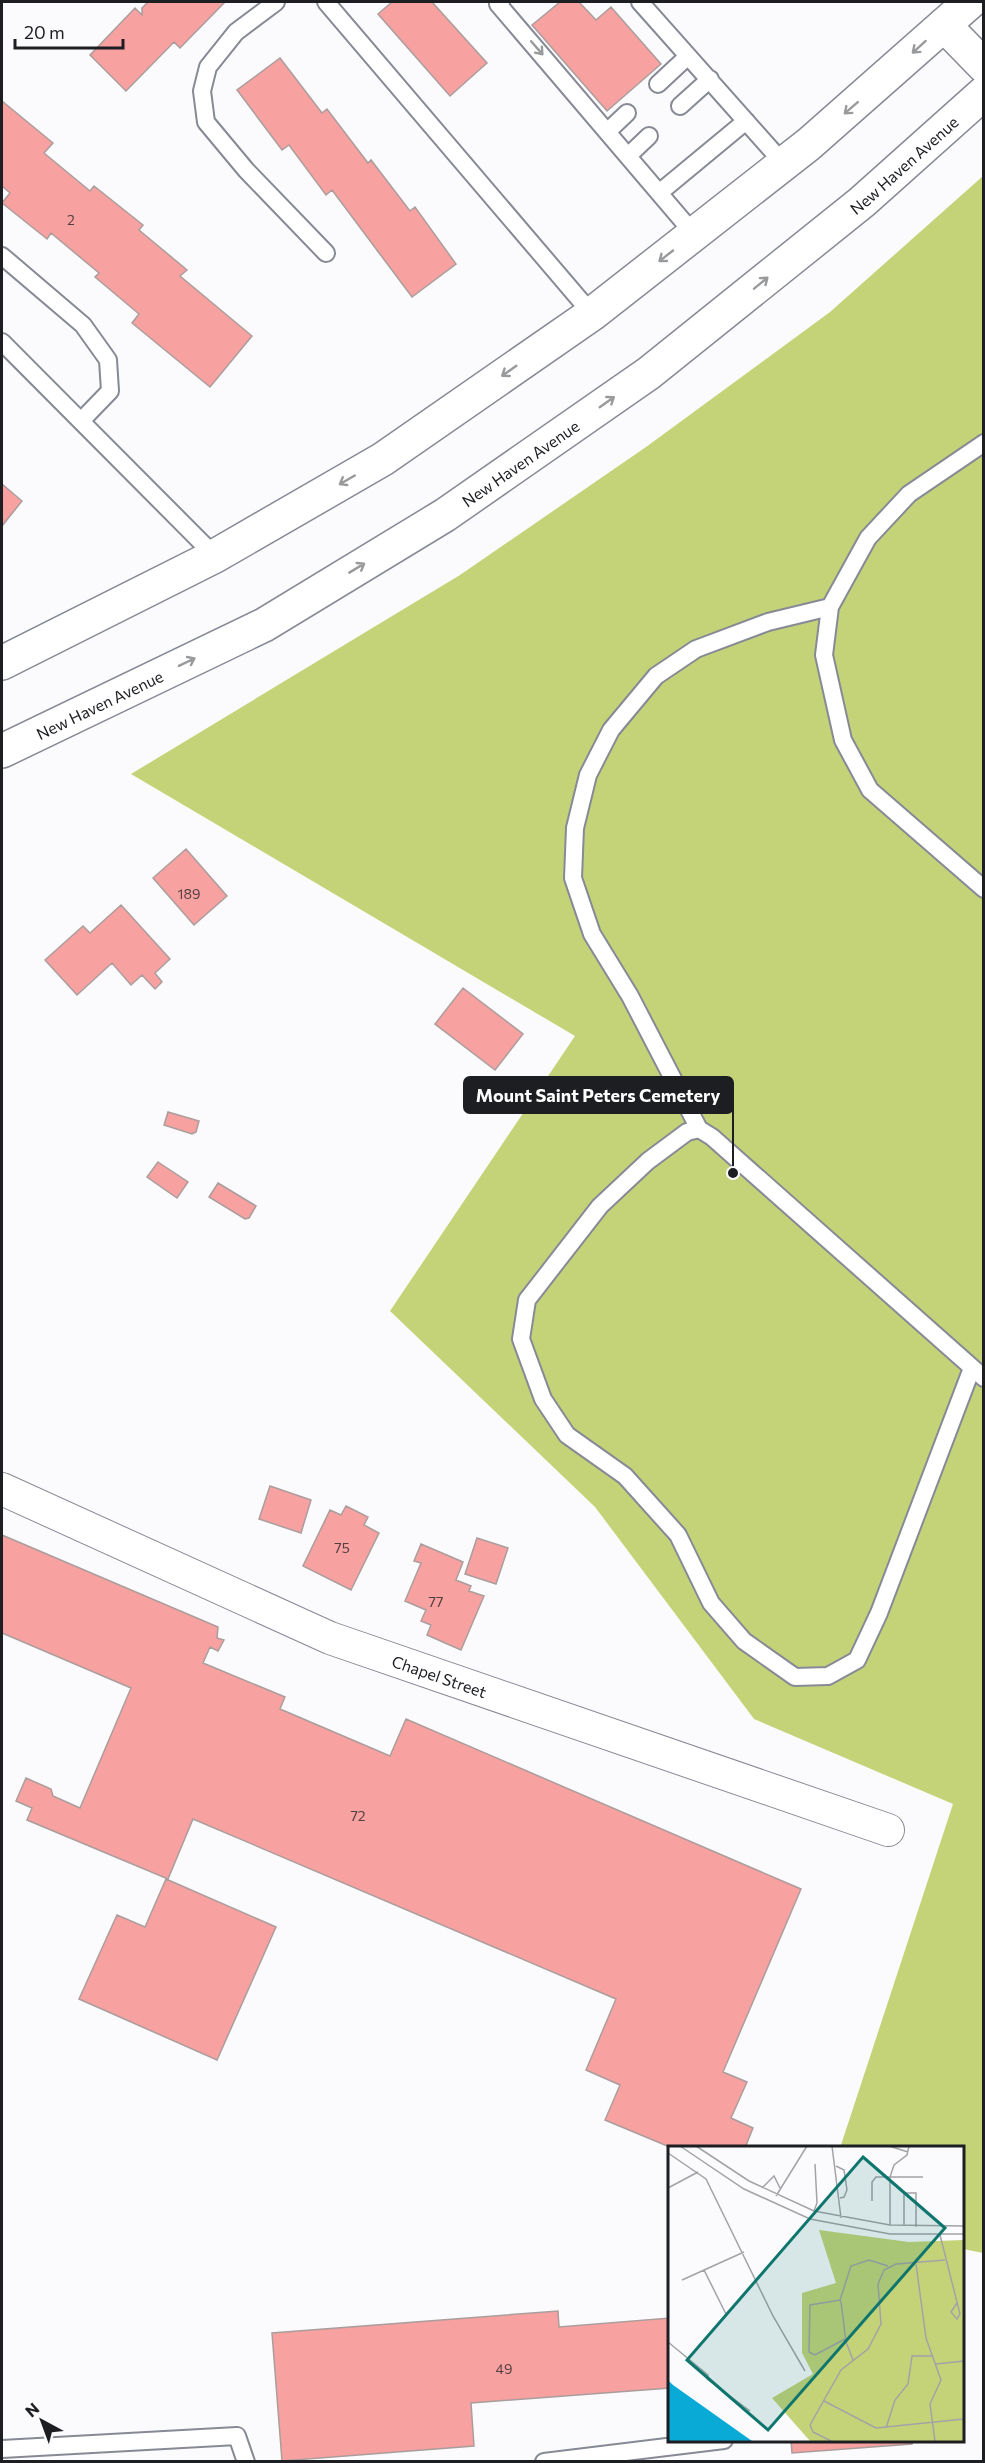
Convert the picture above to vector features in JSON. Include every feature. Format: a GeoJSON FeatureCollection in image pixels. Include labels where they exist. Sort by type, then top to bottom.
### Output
{"type":"FeatureCollection","features":[{"type":"Feature","properties":{"kind":"highway"},"geometry":{"type":"LineString","coordinates":[[2,663],[215,556],[383,459],[592,314],[818,137],[970,2]]}},
{"type":"Feature","properties":{"kind":"highway"},"geometry":{"type":"LineString","coordinates":[[944,25],[984,66]]}},
{"type":"Feature","properties":{"kind":"highway","name":"New Haven Avenue"},"geometry":{"type":"LineString","coordinates":[[2,751],[264,624],[445,515],[650,373],[862,202],[984,93]]}},
{"type":"Feature","properties":{"kind":"street","name":"Chapel Street"},"geometry":{"type":"LineString","coordinates":[[2,1490],[330,1638],[888,1830]]}},
{"type":"Feature","properties":{"kind":"lane"},"geometry":{"type":"LineString","coordinates":[[276,2],[236,32],[208,67],[202,91],[206,122],[246,170],[326,253]]}},
{"type":"Feature","properties":{"kind":"lane"},"geometry":{"type":"LineString","coordinates":[[326,2],[592,314]]}},
{"type":"Feature","properties":{"kind":"lane"},"geometry":{"type":"LineString","coordinates":[[640,2],[784,164]]}},
{"type":"Feature","properties":{"kind":"lane"},"geometry":{"type":"LineString","coordinates":[[500,3],[694,234]]}},
{"type":"Feature","properties":{"kind":"lane"},"geometry":{"type":"LineString","coordinates":[[658,84],[688,56]]}},
{"type":"Feature","properties":{"kind":"lane"},"geometry":{"type":"LineString","coordinates":[[680,106],[710,79]]}},
{"type":"Feature","properties":{"kind":"lane"},"geometry":{"type":"LineString","coordinates":[[608,131],[627,113]]}},
{"type":"Feature","properties":{"kind":"lane"},"geometry":{"type":"LineString","coordinates":[[659,193],[746,121]]}},
{"type":"Feature","properties":{"kind":"lane"},"geometry":{"type":"LineString","coordinates":[[628,156],[649,136]]}},
{"type":"Feature","properties":{"kind":"lane"},"geometry":{"type":"LineString","coordinates":[[2,256],[83,325],[108,360],[111,391],[81,421]]}},
{"type":"Feature","properties":{"kind":"lane"},"geometry":{"type":"LineString","coordinates":[[2,342],[215,556]]}},
{"type":"Feature","properties":{"kind":"lane"},"geometry":{"type":"LineString","coordinates":[[984,443],[909,494],[868,538],[830,607],[824,655],[843,740],[870,790],[984,889]]}},
{"type":"Feature","properties":{"kind":"lane"},"geometry":{"type":"LineString","coordinates":[[699,1129],[687,1132],[648,1161],[600,1206],[527,1300],[521,1339],[543,1399],[567,1435],[625,1476],[678,1535],[711,1603],[744,1641],[795,1677],[828,1676],[857,1659],[879,1613],[978,1373],[712,1137],[699,1129],[630,996],[592,934],[573,878],[575,828],[588,775],[611,730],[656,676],[696,649],[768,622],[830,607]]}},
{"type":"Feature","properties":{"kind":"lane"},"geometry":{"type":"LineString","coordinates":[[2,2449],[237,2436],[246,2462]]}},
{"type":"Feature","properties":{"kind":"lane"},"geometry":{"type":"LineString","coordinates":[[544,2462],[708,2442]]}},
{"type":"Feature","properties":{"kind":"green space"},"geometry":{"type":"Polygon","coordinates":[[[983,176],[983,2253],[964,2249],[964,2146],[841,2146],[953,1804],[754,1719],[595,1507],[390,1311],[575,1036],[131,774],[460,575],[646,447],[830,312],[983,176]]]}},
{"type":"Feature","properties":{"kind":"building"},"geometry":{"type":"Polygon","coordinates":[[[148,2],[225,2],[180,48],[174,42],[126,91],[90,55],[135,8],[142,15],[142,8],[148,2]]]}},
{"type":"Feature","properties":{"kind":"building"},"geometry":{"type":"Polygon","coordinates":[[[392,2],[432,2],[487,63],[450,96],[378,14],[392,2]]]}},
{"type":"Feature","properties":{"kind":"building"},"geometry":{"type":"Polygon","coordinates":[[[560,2],[579,2],[596,20],[611,7],[661,64],[607,111],[532,25],[560,2]]]}},
{"type":"Feature","properties":{"kind":"building"},"geometry":{"type":"Polygon","coordinates":[[[280,58],[322,113],[327,109],[368,163],[371,160],[410,211],[415,207],[456,264],[412,297],[332,190],[326,195],[289,145],[282,150],[237,90],[280,58]]]}},
{"type":"Feature","properties":{"kind":"building"},"geometry":{"type":"Polygon","coordinates":[[[2,101],[53,143],[44,153],[90,191],[94,186],[143,225],[139,230],[187,270],[180,276],[252,336],[210,387],[132,323],[139,314],[95,277],[99,273],[51,233],[47,239],[2,203],[10,193],[2,186],[2,101]]]}},
{"type":"Feature","properties":{"kind":"building"},"geometry":{"type":"Polygon","coordinates":[[[2,484],[22,501],[2,526],[2,484]]]}},
{"type":"Feature","properties":{"kind":"building"},"geometry":{"type":"Polygon","coordinates":[[[186,849],[227,896],[194,925],[153,878],[186,849]]]}},
{"type":"Feature","properties":{"kind":"building"},"geometry":{"type":"Polygon","coordinates":[[[121,905],[170,959],[155,973],[162,982],[155,989],[142,975],[131,985],[112,963],[77,995],[45,960],[83,926],[90,933],[121,905]]]}},
{"type":"Feature","properties":{"kind":"building"},"geometry":{"type":"Polygon","coordinates":[[[463,988],[523,1034],[495,1070],[435,1024],[463,988]]]}},
{"type":"Feature","properties":{"kind":"building"},"geometry":{"type":"Polygon","coordinates":[[[168,1112],[199,1121],[196,1132],[192,1134],[164,1125],[168,1112]]]}},
{"type":"Feature","properties":{"kind":"building"},"geometry":{"type":"Polygon","coordinates":[[[158,1162],[188,1182],[177,1198],[147,1177],[158,1162]]]}},
{"type":"Feature","properties":{"kind":"building"},"geometry":{"type":"Polygon","coordinates":[[[218,1183],[256,1206],[249,1218],[245,1219],[209,1197],[218,1183]]]}},
{"type":"Feature","properties":{"kind":"building"},"geometry":{"type":"Polygon","coordinates":[[[270,1486],[311,1500],[301,1533],[259,1519],[270,1486]]]}},
{"type":"Feature","properties":{"kind":"building"},"geometry":{"type":"Polygon","coordinates":[[[346,1506],[368,1517],[364,1525],[379,1533],[351,1590],[303,1566],[330,1510],[341,1515],[346,1506]]]}},
{"type":"Feature","properties":{"kind":"building"},"geometry":{"type":"Polygon","coordinates":[[[2,1535],[218,1627],[217,1638],[224,1640],[218,1651],[210,1647],[203,1663],[285,1697],[280,1709],[390,1756],[406,1719],[801,1889],[723,2072],[747,2082],[731,2118],[753,2128],[746,2146],[668,2146],[605,2120],[620,2085],[586,2070],[616,1999],[193,1819],[168,1879],[27,1820],[32,1808],[16,1801],[26,1778],[51,1789],[53,1796],[80,1808],[131,1688],[2,1633],[2,1535]]]}},
{"type":"Feature","properties":{"kind":"building"},"geometry":{"type":"Polygon","coordinates":[[[477,1538],[508,1548],[496,1584],[465,1574],[477,1538]]]}},
{"type":"Feature","properties":{"kind":"building"},"geometry":{"type":"Polygon","coordinates":[[[421,1544],[463,1562],[456,1580],[471,1586],[469,1591],[484,1596],[461,1650],[427,1635],[431,1625],[421,1621],[426,1610],[405,1601],[421,1563],[414,1561],[421,1544]]]}},
{"type":"Feature","properties":{"kind":"building"},"geometry":{"type":"Polygon","coordinates":[[[166,1879],[276,1927],[217,2060],[79,1999],[117,1915],[145,1927],[166,1879]]]}},
{"type":"Feature","properties":{"kind":"building"},"geometry":{"type":"Polygon","coordinates":[[[558,2311],[559,2327],[668,2318],[668,2388],[471,2403],[474,2446],[282,2461],[272,2333],[558,2311]]]}},
{"type":"Feature","properties":{"kind":"building"},"geometry":{"type":"Polygon","coordinates":[[[791,2442],[912,2442],[912,2444],[792,2453],[791,2442]]]}},
{"type":"Feature","properties":{"kind":"place","name":"Mount Saint Peters Cemetery"},"geometry":{"type":"Point","coordinates":[733,1173]}}]}
